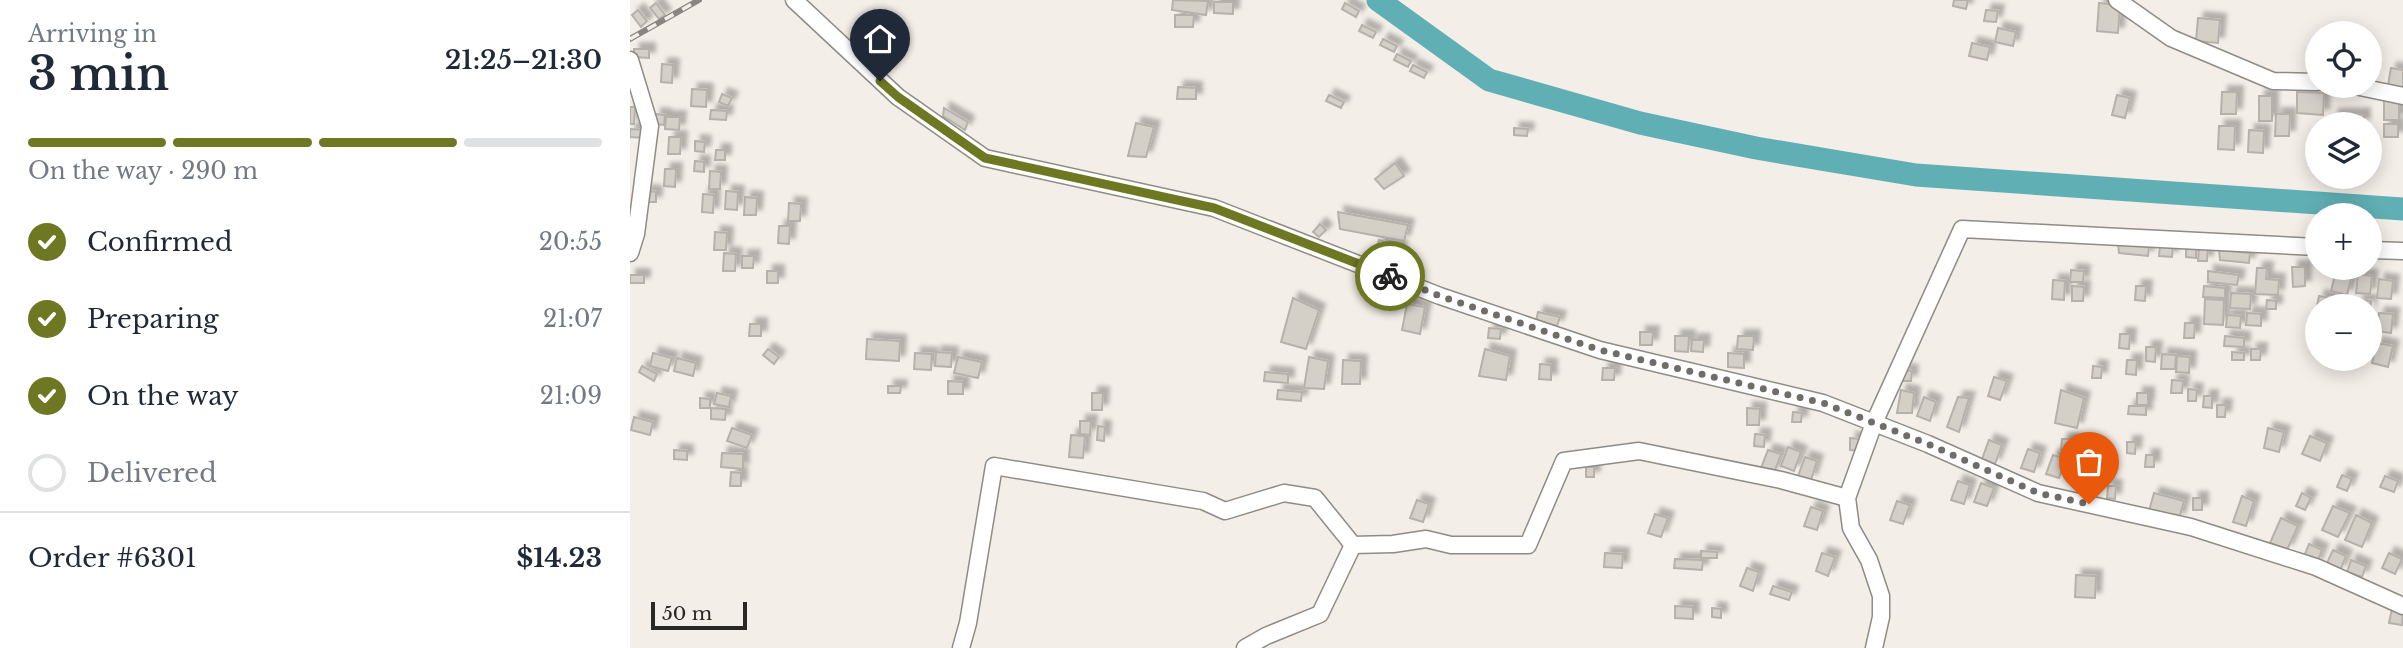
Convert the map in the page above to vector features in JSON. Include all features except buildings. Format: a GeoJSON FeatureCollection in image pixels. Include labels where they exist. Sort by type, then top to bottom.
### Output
{"type":"FeatureCollection","features":[{"type":"Feature","properties":{"kind":"street"},"geometry":{"type":"LineString","coordinates":[[794,0],[898,97],[985,158],[1214,208],[1440,296],[1600,350],[1823,403],[1928,444],[2038,493],[2191,527],[2316,567],[2403,606]]}},
{"type":"Feature","properties":{"kind":"street"},"geometry":{"type":"LineString","coordinates":[[2117,0],[2171,38],[2273,81],[2305,82]]}},
{"type":"Feature","properties":{"kind":"street"},"geometry":{"type":"LineString","coordinates":[[630,60],[650,126],[636,234],[630,253]]}},
{"type":"Feature","properties":{"kind":"street"},"geometry":{"type":"LineString","coordinates":[[2382,92],[2403,96]]}},
{"type":"Feature","properties":{"kind":"street"},"geometry":{"type":"LineString","coordinates":[[1874,648],[1881,617],[1881,596],[1869,560],[1851,528],[1847,498],[1874,423],[1962,229],[2305,246]]}},
{"type":"Feature","properties":{"kind":"street"},"geometry":{"type":"LineString","coordinates":[[2382,250],[2403,251]]}},
{"type":"Feature","properties":{"kind":"street"},"geometry":{"type":"LineString","coordinates":[[1353,545],[1393,544],[1426,539],[1451,545],[1528,545],[1564,461],[1639,451],[1781,480],[1847,498]]}},
{"type":"Feature","properties":{"kind":"street"},"geometry":{"type":"LineString","coordinates":[[961,648],[968,623],[994,466],[1203,501],[1225,511],[1284,493],[1315,498],[1353,545]]}},
{"type":"Feature","properties":{"kind":"street"},"geometry":{"type":"LineString","coordinates":[[1245,648],[1266,636],[1320,614],[1353,545]]}},
{"type":"Feature","properties":{"kind":"waterway"},"geometry":{"type":"LineString","coordinates":[[1378,0],[1489,80],[1640,123],[1756,148],[1916,175],[2403,209]]}},
{"type":"Feature","properties":{"kind":"railway"},"geometry":{"type":"LineString","coordinates":[[630,39],[699,0]]}},
{"type":"Feature","properties":{"kind":"way so far"},"geometry":{"type":"LineString","coordinates":[[1390,276],[1440,296],[1600,350],[1823,403],[1928,444],[2038,493],[2089,504]]}},
{"type":"Feature","properties":{"kind":"route"},"geometry":{"type":"LineString","coordinates":[[880,81],[898,97],[985,158],[1214,208],[1390,276]]}}]}
